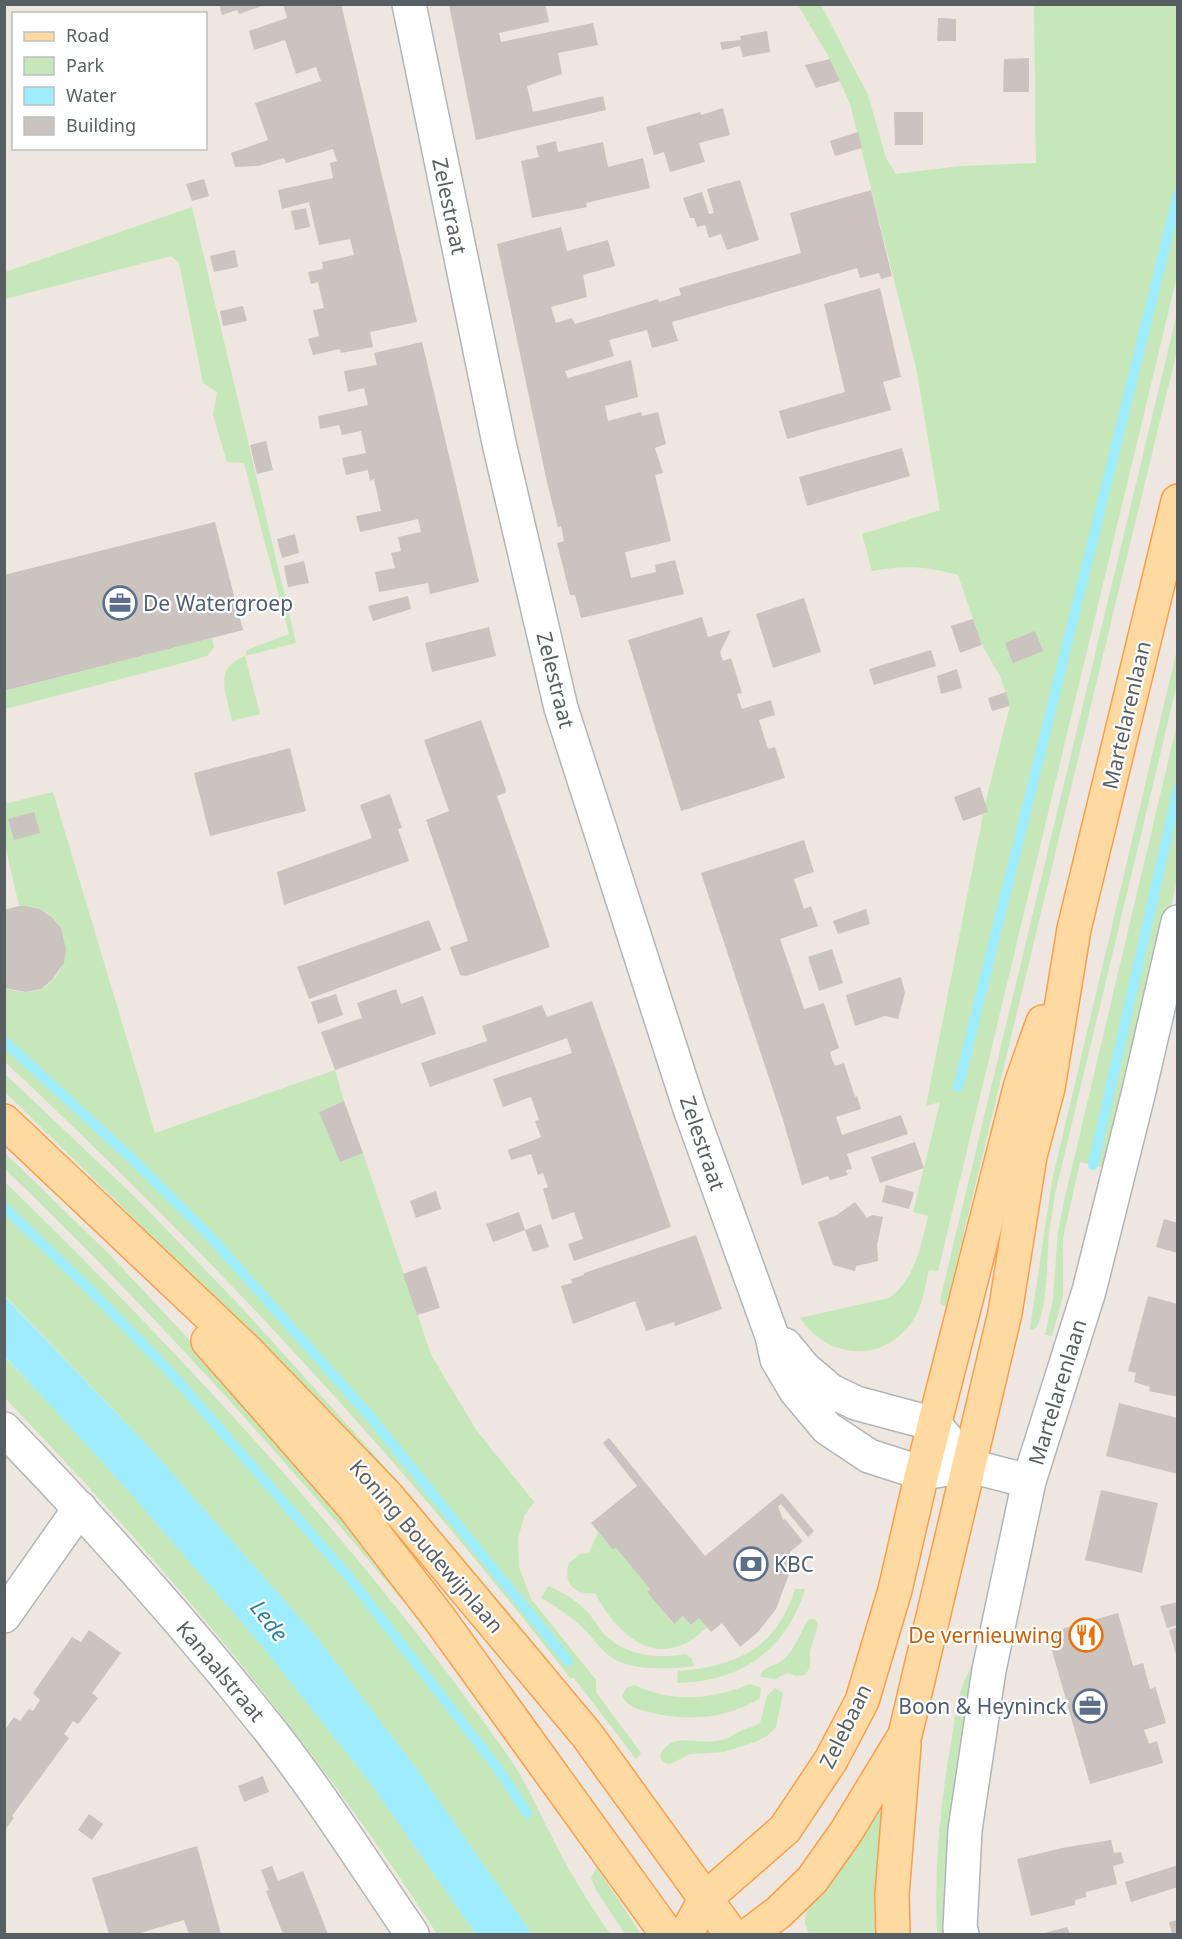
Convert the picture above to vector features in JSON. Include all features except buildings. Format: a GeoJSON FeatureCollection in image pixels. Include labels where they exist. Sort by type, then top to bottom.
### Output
{"type":"FeatureCollection","features":[{"type":"Feature","properties":{"kind":"main road","name":"Martelarenlaan"},"geometry":{"type":"LineString","coordinates":[[970,1466],[1005,1313],[1030,1156],[1048,1088],[1074,929],[1178,501]]}},
{"type":"Feature","properties":{"kind":"main road","name":"Martelarenlaan"},"geometry":{"type":"LineString","coordinates":[[922,1473],[1021,1084],[1074,929]]}},
{"type":"Feature","properties":{"kind":"main road","name":"Koning Boudewijnlaan"},"geometry":{"type":"LineString","coordinates":[[4,1121],[247,1351],[388,1497],[587,1735],[731,1935]]}},
{"type":"Feature","properties":{"kind":"main road","name":"Koning Boudewijnlaan"},"geometry":{"type":"LineString","coordinates":[[81,1195],[353,1506],[453,1637],[667,1935]]}},
{"type":"Feature","properties":{"kind":"main road"},"geometry":{"type":"LineString","coordinates":[[892,1935],[892,1895],[905,1736],[970,1466]]}},
{"type":"Feature","properties":{"kind":"main road","name":"Zelebaan"},"geometry":{"type":"LineString","coordinates":[[686,1935],[705,1898],[785,1829],[831,1760],[862,1701],[895,1590],[922,1473]]}},
{"type":"Feature","properties":{"kind":"main road"},"geometry":{"type":"LineString","coordinates":[[750,1935],[779,1912],[812,1880],[846,1832],[905,1736]]}},
{"type":"Feature","properties":{"kind":"street","name":"Zelestraat"},"geometry":{"type":"LineString","coordinates":[[409,4],[499,443],[561,708],[690,1108],[772,1336],[777,1359],[796,1391],[827,1428],[869,1456],[922,1473],[970,1466]]}},
{"type":"Feature","properties":{"kind":"street","name":"Martelarenlaan"},"geometry":{"type":"LineString","coordinates":[[970,1466],[1029,1481],[1089,1291],[1178,922]]}},
{"type":"Feature","properties":{"kind":"street","name":"Zelestraat"},"geometry":{"type":"LineString","coordinates":[[772,1336],[787,1347],[804,1368],[831,1391],[856,1403],[934,1424]]}},
{"type":"Feature","properties":{"kind":"street"},"geometry":{"type":"LineString","coordinates":[[934,1424],[970,1466]]}},
{"type":"Feature","properties":{"kind":"street","name":"Kanaalstraat"},"geometry":{"type":"LineString","coordinates":[[4,1429],[143,1577],[273,1734],[412,1935]]}},
{"type":"Feature","properties":{"kind":"street"},"geometry":{"type":"LineString","coordinates":[[962,1935],[960,1928],[965,1830],[989,1670],[1029,1481]]}},
{"type":"Feature","properties":{"kind":"street"},"geometry":{"type":"LineString","coordinates":[[4,1616],[80,1508]]}},
{"type":"Feature","properties":{"kind":"green space"},"geometry":{"type":"Polygon","coordinates":[[[798,5],[821,5],[868,95],[886,158],[896,174],[960,166],[1036,163],[1034,5],[1178,5],[1177,276],[938,1271],[929,1270],[918,1310],[912,1322],[900,1336],[886,1345],[871,1350],[855,1351],[825,1342],[800,1318],[889,1298],[905,1282],[920,1250],[928,1216],[913,1212],[940,1102],[926,1106],[983,814],[988,812],[985,804],[1010,706],[1000,676],[982,645],[958,575],[915,567],[872,571],[862,534],[940,510],[917,372],[850,104],[830,59],[798,5]]]}},
{"type":"Feature","properties":{"kind":"green space"},"geometry":{"type":"Polygon","coordinates":[[[192,207],[296,643],[245,656],[247,650],[289,634],[244,463],[227,462],[213,415],[217,392],[203,383],[179,263],[171,256],[5,299],[5,272],[192,207]]]}},
{"type":"Feature","properties":{"kind":"green space"},"geometry":{"type":"Polygon","coordinates":[[[1177,313],[1177,351],[946,1307],[940,1303],[941,1296],[1177,313]]]}},
{"type":"Feature","properties":{"kind":"green space"},"geometry":{"type":"Polygon","coordinates":[[[212,638],[214,647],[207,656],[5,709],[5,691],[212,638]]]}},
{"type":"Feature","properties":{"kind":"green space"},"geometry":{"type":"Polygon","coordinates":[[[1177,649],[1177,684],[1055,1194],[1049,1232],[1042,1312],[1034,1330],[1030,1329],[1052,1181],[1177,649]]]}},
{"type":"Feature","properties":{"kind":"green space"},"geometry":{"type":"Polygon","coordinates":[[[245,656],[260,714],[232,721],[225,692],[225,675],[228,667],[245,656]]]}},
{"type":"Feature","properties":{"kind":"green space"},"geometry":{"type":"Polygon","coordinates":[[[1177,724],[1177,880],[1111,1169],[1080,1162],[1063,1238],[1063,1296],[1052,1336],[1045,1335],[1053,1299],[1058,1232],[1064,1201],[1177,724]]]}},
{"type":"Feature","properties":{"kind":"green space"},"geometry":{"type":"Polygon","coordinates":[[[53,792],[155,1133],[335,1070],[344,1101],[319,1112],[363,1153],[431,1355],[477,1431],[534,1502],[524,1516],[518,1539],[519,1567],[531,1599],[596,1680],[596,1692],[641,1753],[636,1759],[574,1678],[570,1678],[439,1515],[300,1358],[155,1207],[5,1062],[5,988],[29,992],[47,986],[59,972],[65,955],[64,937],[56,921],[41,909],[19,906],[5,844],[4,804],[53,792]]]}},
{"type":"Feature","properties":{"kind":"green space"},"geometry":{"type":"Polygon","coordinates":[[[4,1073],[137,1199],[242,1308],[335,1411],[410,1495],[546,1657],[629,1766],[235,1323],[170,1254],[5,1092],[4,1073]]]}},
{"type":"Feature","properties":{"kind":"green space"},"geometry":{"type":"Polygon","coordinates":[[[4,1152],[110,1255],[241,1395],[406,1600],[401,1599],[209,1378],[109,1272],[5,1169],[4,1152]]]}},
{"type":"Feature","properties":{"kind":"green space"},"geometry":{"type":"Polygon","coordinates":[[[4,1181],[205,1386],[270,1457],[393,1604],[509,1757],[569,1869],[610,1934],[532,1934],[419,1772],[315,1635],[150,1448],[5,1296],[4,1181]]]}},
{"type":"Feature","properties":{"kind":"green space"},"geometry":{"type":"Polygon","coordinates":[[[4,1357],[125,1487],[262,1646],[368,1780],[476,1934],[437,1934],[339,1792],[234,1655],[122,1524],[5,1398],[4,1357]]]}},
{"type":"Feature","properties":{"kind":"green space"},"geometry":{"type":"Polygon","coordinates":[[[598,1532],[613,1550],[616,1548],[650,1589],[648,1592],[673,1624],[683,1616],[691,1625],[699,1618],[707,1628],[683,1645],[665,1649],[652,1648],[628,1636],[609,1615],[595,1593],[582,1592],[572,1587],[567,1577],[569,1563],[580,1554],[589,1553],[598,1532]]]}},
{"type":"Feature","properties":{"kind":"green space"},"geometry":{"type":"Polygon","coordinates":[[[548,1586],[579,1604],[604,1634],[622,1647],[653,1656],[686,1654],[692,1659],[694,1666],[644,1668],[616,1660],[603,1650],[576,1621],[541,1598],[548,1586]]]}},
{"type":"Feature","properties":{"kind":"green space"},"geometry":{"type":"Polygon","coordinates":[[[795,1589],[805,1589],[797,1611],[773,1646],[758,1659],[721,1677],[677,1683],[678,1671],[718,1665],[752,1651],[777,1626],[795,1589]]]}},
{"type":"Feature","properties":{"kind":"green space"},"geometry":{"type":"Polygon","coordinates":[[[810,1619],[815,1619],[818,1625],[810,1651],[810,1667],[805,1675],[796,1676],[787,1673],[775,1679],[761,1677],[764,1670],[780,1662],[789,1654],[810,1619]]]}},
{"type":"Feature","properties":{"kind":"green space"},"geometry":{"type":"Polygon","coordinates":[[[985,1641],[953,1934],[937,1934],[936,1886],[939,1838],[956,1712],[965,1680],[985,1641]]]}},
{"type":"Feature","properties":{"kind":"green space"},"geometry":{"type":"Polygon","coordinates":[[[750,1684],[761,1688],[760,1698],[734,1710],[706,1717],[678,1717],[637,1709],[622,1696],[626,1688],[634,1685],[663,1695],[692,1697],[720,1693],[750,1684]]]}},
{"type":"Feature","properties":{"kind":"green space"},"geometry":{"type":"Polygon","coordinates":[[[775,1688],[783,1693],[776,1727],[767,1736],[724,1752],[690,1754],[670,1764],[661,1760],[660,1754],[672,1743],[686,1740],[709,1742],[720,1740],[760,1723],[767,1696],[775,1688]]]}},
{"type":"Feature","properties":{"kind":"green space"},"geometry":{"type":"Polygon","coordinates":[[[878,1804],[888,1807],[883,1934],[809,1934],[805,1923],[808,1898],[878,1804]]]}},
{"type":"Feature","properties":{"kind":"green space"},"geometry":{"type":"Polygon","coordinates":[[[597,1868],[641,1934],[625,1934],[596,1890],[591,1877],[597,1868]]]}},
{"type":"Feature","properties":{"kind":"water","name":"Lede"},"geometry":{"type":"Polygon","coordinates":[[[4,1296],[150,1448],[315,1635],[419,1772],[532,1934],[476,1934],[368,1780],[262,1646],[125,1487],[5,1357],[4,1296]]]}},
{"type":"Feature","properties":{"kind":"waterway"},"geometry":{"type":"LineString","coordinates":[[958,1087],[1178,194]]}},
{"type":"Feature","properties":{"kind":"waterway"},"geometry":{"type":"LineString","coordinates":[[1093,1165],[1178,788]]}},
{"type":"Feature","properties":{"kind":"waterway"},"geometry":{"type":"LineString","coordinates":[[4,1041],[130,1157],[207,1233],[368,1414],[568,1661]]}},
{"type":"Feature","properties":{"kind":"waterway"},"geometry":{"type":"LineString","coordinates":[[4,1207],[169,1371],[348,1576],[496,1766],[527,1813]]}},
{"type":"Feature","properties":{"kind":"place","name":"De Watergroep"},"geometry":{"type":"Point","coordinates":[120,603]}},
{"type":"Feature","properties":{"kind":"place","name":"KBC"},"geometry":{"type":"Point","coordinates":[751,1564]}},
{"type":"Feature","properties":{"kind":"place","name":"De vernieuwing"},"geometry":{"type":"Point","coordinates":[1086,1635]}},
{"type":"Feature","properties":{"kind":"place","name":"Boon & Heyninck"},"geometry":{"type":"Point","coordinates":[1090,1706]}}]}
